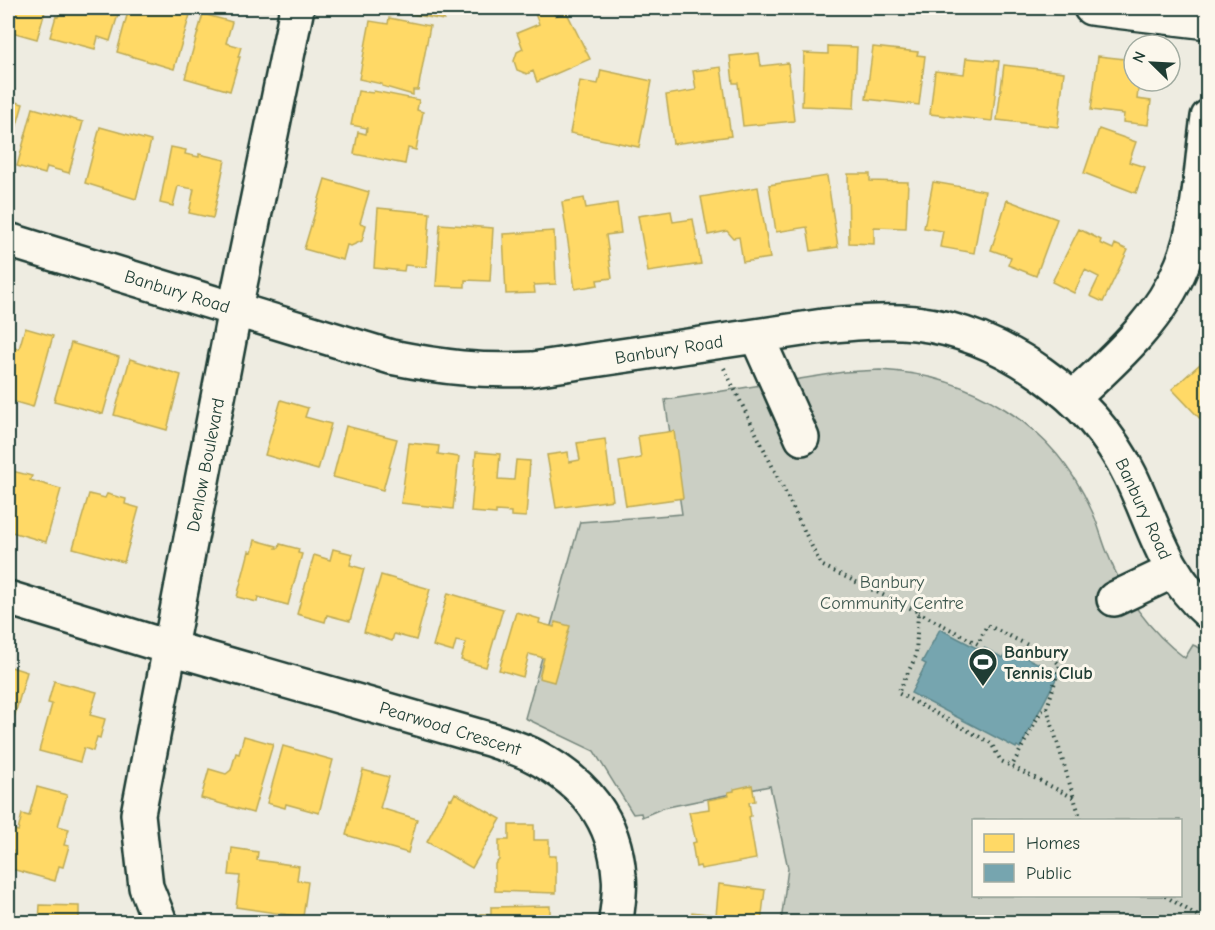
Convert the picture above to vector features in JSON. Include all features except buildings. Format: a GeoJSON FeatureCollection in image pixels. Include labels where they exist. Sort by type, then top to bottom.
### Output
{"type":"FeatureCollection","features":[{"type":"Feature","properties":{"kind":"street","name":"Denlow Boulevard"},"geometry":{"type":"LineString","coordinates":[[160,922],[146,887],[138,814],[235,309],[297,8]]}},
{"type":"Feature","properties":{"kind":"street"},"geometry":{"type":"LineString","coordinates":[[1091,8],[1208,22]]}},
{"type":"Feature","properties":{"kind":"street"},"geometry":{"type":"LineString","coordinates":[[1073,398],[1142,330],[1165,299],[1182,265],[1193,228],[1208,117]]}},
{"type":"Feature","properties":{"kind":"street","name":"Banbury Road"},"geometry":{"type":"LineString","coordinates":[[8,240],[391,357],[439,366],[492,371],[567,366],[824,326],[870,322],[915,323],[956,333],[998,348],[1045,374],[1073,398],[1101,429],[1130,474],[1159,546],[1173,571],[1208,612]]}},
{"type":"Feature","properties":{"kind":"street"},"geometry":{"type":"LineString","coordinates":[[757,337],[802,438]]}},
{"type":"Feature","properties":{"kind":"street"},"geometry":{"type":"LineString","coordinates":[[1114,599],[1173,571]]}},
{"type":"Feature","properties":{"kind":"street","name":"Pearwood Crescent"},"geometry":{"type":"LineString","coordinates":[[8,598],[171,648],[492,740],[535,756],[567,778],[593,800],[612,836],[620,877],[616,922]]}},
{"type":"Feature","properties":{"kind":"path"},"geometry":{"type":"LineString","coordinates":[[712,344],[820,565],[978,644],[987,625],[1052,657],[1060,665],[1047,708],[1081,819]]}},
{"type":"Feature","properties":{"kind":"path"},"geometry":{"type":"LineString","coordinates":[[918,612],[916,656],[898,693],[991,742],[1001,761],[1074,798]]}},
{"type":"Feature","properties":{"kind":"path"},"geometry":{"type":"LineString","coordinates":[[1012,766],[1041,711],[1047,708]]}},
{"type":"Feature","properties":{"kind":"path"},"geometry":{"type":"LineString","coordinates":[[1166,897],[1208,922]]}},
{"type":"Feature","properties":{"kind":"green space","name":"Banbury Community Centre"},"geometry":{"type":"Polygon","coordinates":[[[880,370],[914,374],[946,382],[977,394],[1032,429],[1055,452],[1075,479],[1093,514],[1113,568],[1138,611],[1160,636],[1185,658],[1193,645],[1207,651],[1207,922],[781,922],[788,868],[770,786],[663,808],[642,817],[641,813],[633,814],[594,751],[525,718],[580,522],[682,514],[665,400],[844,372],[880,370]]]}},
{"type":"Feature","properties":{"kind":"place","name":"Banbury Tennis Club"},"geometry":{"type":"Point","coordinates":[983,688]}}]}
